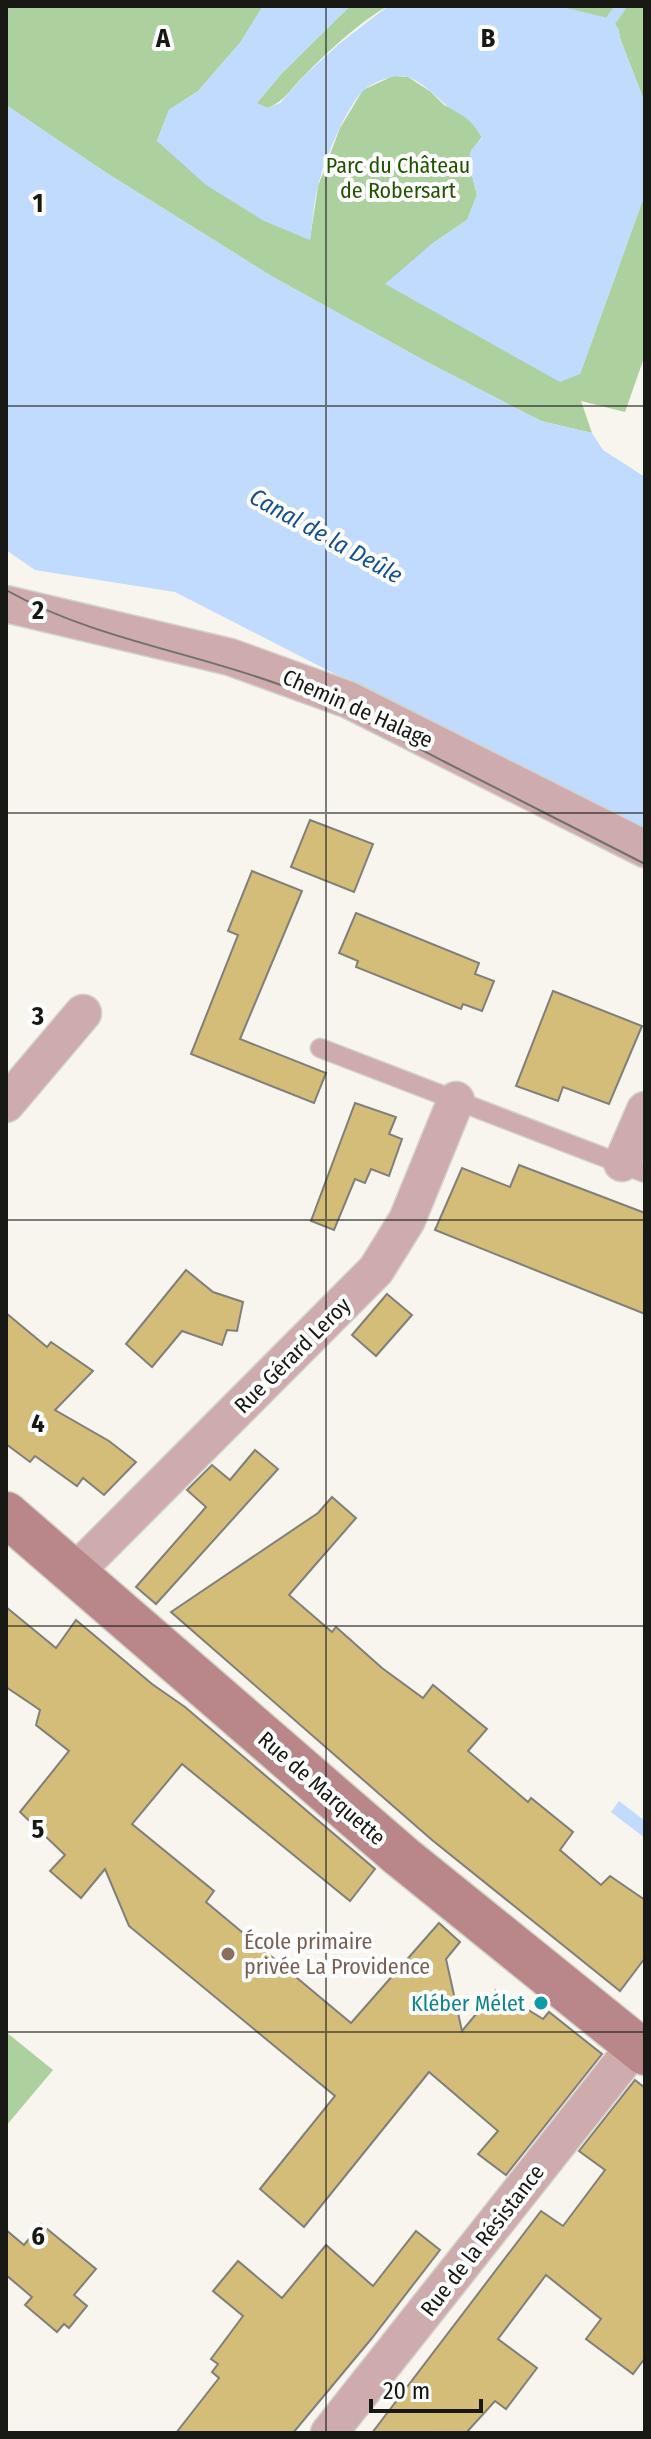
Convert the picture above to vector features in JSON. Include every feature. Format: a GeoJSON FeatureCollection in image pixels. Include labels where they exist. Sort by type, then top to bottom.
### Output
{"type":"FeatureCollection","features":[{"type":"Feature","properties":{"kind":"street","name":"Chemin de Halage"},"geometry":{"type":"LineString","coordinates":[[6,604],[230,657],[317,686],[399,724],[645,849]]}},
{"type":"Feature","properties":{"kind":"street"},"geometry":{"type":"LineString","coordinates":[[6,1104],[83,1013]]}},
{"type":"Feature","properties":{"kind":"street","name":"Rue Gérard Leroy"},"geometry":{"type":"LineString","coordinates":[[75,1572],[376,1270],[407,1220],[456,1100]]}},
{"type":"Feature","properties":{"kind":"street"},"geometry":{"type":"LineString","coordinates":[[633,1168],[645,1110]]}},
{"type":"Feature","properties":{"kind":"street","name":"Rue de Marquette"},"geometry":{"type":"LineString","coordinates":[[6,1514],[401,1856],[640,2050]]}},
{"type":"Feature","properties":{"kind":"street","name":"Rue de la Résistance"},"geometry":{"type":"LineString","coordinates":[[329,2433],[640,2050]]}},
{"type":"Feature","properties":{"kind":"lane"},"geometry":{"type":"LineString","coordinates":[[320,1048],[633,1168]]}},
{"type":"Feature","properties":{"kind":"green space","name":"Parc du Château de Robersart"},"geometry":{"type":"Polygon","coordinates":[[[6,6],[263,6],[240,43],[198,91],[169,110],[157,141],[310,239],[318,186],[340,128],[363,90],[393,76],[408,77],[444,105],[468,116],[482,137],[471,151],[469,164],[477,195],[467,220],[433,243],[386,284],[453,320],[580,374],[645,194],[645,355],[625,412],[581,401],[592,433],[541,421],[273,277],[105,172],[6,105],[6,6]]]}},
{"type":"Feature","properties":{"kind":"green space"},"geometry":{"type":"Polygon","coordinates":[[[350,6],[388,6],[345,38],[279,102],[268,108],[256,104],[282,73],[350,6]]]}},
{"type":"Feature","properties":{"kind":"green space"},"geometry":{"type":"Polygon","coordinates":[[[521,6],[645,6],[645,103],[618,28],[521,6]]]}},
{"type":"Feature","properties":{"kind":"green space"},"geometry":{"type":"Polygon","coordinates":[[[6,2032],[53,2070],[6,2126],[6,2032]]]}},
{"type":"Feature","properties":{"kind":"water"},"geometry":{"type":"Polygon","coordinates":[[[263,6],[350,6],[282,73],[257,103],[268,108],[280,103],[339,44],[388,6],[567,8],[612,19],[645,103],[645,194],[580,374],[560,382],[385,284],[433,243],[467,220],[477,195],[469,164],[471,150],[482,138],[466,118],[415,81],[402,76],[383,80],[366,89],[355,100],[336,136],[321,176],[310,240],[264,221],[206,185],[157,141],[169,110],[198,91],[240,43],[263,6]]]}},
{"type":"Feature","properties":{"kind":"water","name":"Canal de la Deûle"},"geometry":{"type":"Polygon","coordinates":[[[6,105],[105,172],[273,277],[541,421],[592,433],[603,450],[645,477],[645,833],[175,592],[35,570],[6,550],[6,105]]]}},
{"type":"Feature","properties":{"kind":"water"},"geometry":{"type":"Polygon","coordinates":[[[619,1801],[645,1821],[645,1838],[611,1812],[619,1801]]]}},
{"type":"Feature","properties":{"kind":"building"},"geometry":{"type":"Polygon","coordinates":[[[310,820],[373,844],[354,892],[291,867],[310,820]]]}},
{"type":"Feature","properties":{"kind":"building"},"geometry":{"type":"Polygon","coordinates":[[[252,871],[302,891],[240,1039],[326,1073],[314,1103],[191,1054],[238,935],[228,931],[252,871]]]}},
{"type":"Feature","properties":{"kind":"building"},"geometry":{"type":"Polygon","coordinates":[[[356,913],[479,963],[475,974],[494,981],[482,1011],[463,1004],[461,1009],[356,967],[358,961],[339,953],[356,913]]]}},
{"type":"Feature","properties":{"kind":"building"},"geometry":{"type":"Polygon","coordinates":[[[553,991],[642,1026],[609,1104],[563,1087],[558,1101],[516,1086],[553,991]]]}},
{"type":"Feature","properties":{"kind":"building"},"geometry":{"type":"Polygon","coordinates":[[[355,1103],[396,1117],[389,1134],[402,1139],[389,1176],[371,1169],[365,1183],[355,1179],[334,1230],[311,1221],[355,1103]]]}},
{"type":"Feature","properties":{"kind":"building"},"geometry":{"type":"Polygon","coordinates":[[[519,1165],[645,1213],[645,1314],[435,1230],[462,1168],[510,1187],[519,1165]]]}},
{"type":"Feature","properties":{"kind":"building"},"geometry":{"type":"Polygon","coordinates":[[[186,1270],[213,1292],[243,1302],[237,1331],[227,1330],[222,1345],[182,1331],[152,1367],[126,1344],[186,1270]]]}},
{"type":"Feature","properties":{"kind":"building"},"geometry":{"type":"Polygon","coordinates":[[[387,1294],[412,1315],[376,1356],[352,1335],[387,1294]]]}},
{"type":"Feature","properties":{"kind":"building"},"geometry":{"type":"Polygon","coordinates":[[[6,1313],[47,1347],[51,1342],[93,1371],[55,1410],[109,1441],[136,1462],[104,1495],[83,1478],[77,1486],[35,1456],[30,1462],[6,1444],[6,1313]]]}},
{"type":"Feature","properties":{"kind":"building"},"geometry":{"type":"Polygon","coordinates":[[[255,1450],[278,1469],[156,1604],[136,1587],[206,1507],[187,1490],[212,1465],[230,1480],[255,1450]]]}},
{"type":"Feature","properties":{"kind":"building"},"geometry":{"type":"Polygon","coordinates":[[[332,1497],[356,1518],[289,1595],[332,1632],[336,1627],[382,1668],[423,1698],[433,1685],[487,1729],[468,1751],[528,1802],[531,1798],[573,1832],[560,1850],[601,1885],[610,1876],[645,1900],[645,1958],[620,1991],[432,1840],[171,1612],[318,1513],[332,1497]]]}},
{"type":"Feature","properties":{"kind":"building"},"geometry":{"type":"Polygon","coordinates":[[[6,1607],[56,1648],[76,1620],[152,1684],[185,1707],[375,1869],[350,1901],[182,1764],[132,1824],[214,1891],[206,1902],[351,2023],[439,1923],[460,1942],[446,1959],[462,2031],[496,1990],[543,2019],[549,2012],[602,2054],[506,2175],[478,2154],[498,2131],[429,2072],[304,2227],[260,2189],[335,2096],[129,1926],[105,1869],[81,1898],[50,1871],[65,1855],[20,1812],[69,1751],[36,1725],[40,1710],[6,1687],[6,1607]]]}},
{"type":"Feature","properties":{"kind":"building"},"geometry":{"type":"Polygon","coordinates":[[[635,2080],[645,2088],[645,2358],[633,2374],[586,2339],[601,2319],[546,2275],[498,2339],[537,2368],[506,2409],[495,2401],[466,2433],[372,2433],[541,2211],[563,2226],[605,2170],[579,2151],[635,2080]]]}},
{"type":"Feature","properties":{"kind":"building"},"geometry":{"type":"Polygon","coordinates":[[[41,2224],[96,2269],[74,2295],[87,2306],[69,2328],[64,2324],[57,2332],[25,2305],[32,2297],[6,2275],[6,2230],[24,2245],[41,2224]]]}},
{"type":"Feature","properties":{"kind":"building"},"geometry":{"type":"Polygon","coordinates":[[[416,2231],[440,2250],[293,2433],[176,2433],[219,2378],[212,2372],[218,2364],[211,2359],[243,2316],[213,2291],[238,2261],[282,2298],[326,2245],[373,2286],[416,2231]]]}},
{"type":"Feature","properties":{"kind":"waterway"},"geometry":{"type":"LineString","coordinates":[[612,19],[621,6]]}},
{"type":"Feature","properties":{"kind":"tram line"},"geometry":{"type":"LineString","coordinates":[[6,590],[74,621],[251,675],[327,703],[645,864]]}},
{"type":"Feature","properties":{"kind":"place","name":"École primaire privée La Providence"},"geometry":{"type":"Point","coordinates":[228,1954]}},
{"type":"Feature","properties":{"kind":"place","name":"Kléber Mélet"},"geometry":{"type":"Point","coordinates":[541,2003]}}]}
